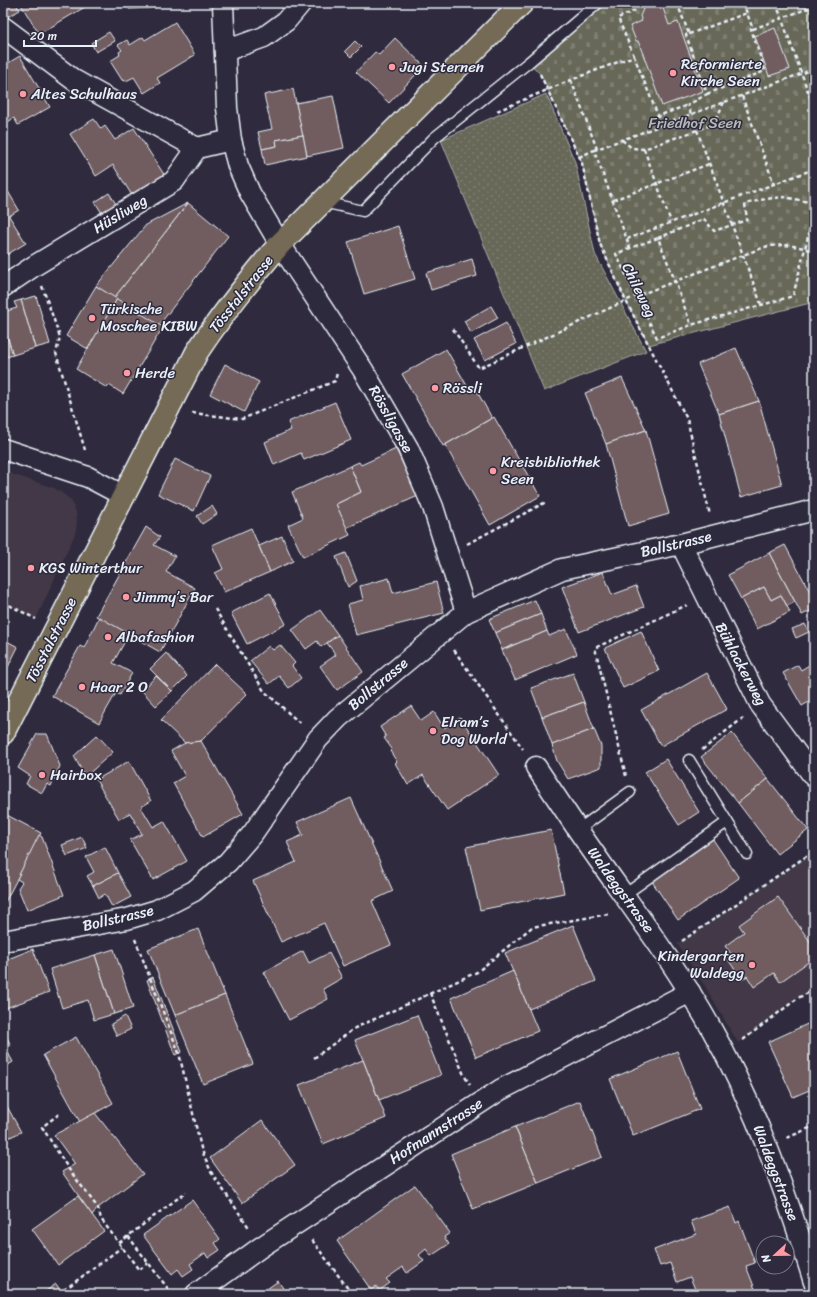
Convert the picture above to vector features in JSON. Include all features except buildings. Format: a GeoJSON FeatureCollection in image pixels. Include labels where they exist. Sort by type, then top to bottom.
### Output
{"type":"FeatureCollection","features":[{"type":"Feature","properties":{"kind":"main road","name":"Tösstalstrasse"},"geometry":{"type":"LineString","coordinates":[[3,733],[197,352],[218,320],[280,244],[522,3]]}},
{"type":"Feature","properties":{"kind":"street","name":"Rössligasse"},"geometry":{"type":"LineString","coordinates":[[223,3],[227,108],[231,140],[238,166],[250,193],[280,244],[363,370],[408,448],[433,507],[466,612]]}},
{"type":"Feature","properties":{"kind":"street"},"geometry":{"type":"LineString","coordinates":[[225,51],[264,37],[286,20],[301,3]]}},
{"type":"Feature","properties":{"kind":"street"},"geometry":{"type":"LineString","coordinates":[[3,27],[74,80],[196,148],[231,140]]}},
{"type":"Feature","properties":{"kind":"street","name":"Hüsliweg"},"geometry":{"type":"LineString","coordinates":[[3,287],[34,266],[174,181],[196,148]]}},
{"type":"Feature","properties":{"kind":"street"},"geometry":{"type":"LineString","coordinates":[[3,449],[88,478],[124,496]]}},
{"type":"Feature","properties":{"kind":"street","name":"Bollstrasse"},"geometry":{"type":"LineString","coordinates":[[3,941],[127,919],[157,910],[194,891],[228,862],[253,833],[318,739],[338,718],[466,612],[562,569],[681,544],[814,510]]}},
{"type":"Feature","properties":{"kind":"street","name":"Bühlackerweg"},"geometry":{"type":"LineString","coordinates":[[681,544],[760,704],[814,777]]}},
{"type":"Feature","properties":{"kind":"street","name":"Waldeggstrasse"},"geometry":{"type":"LineString","coordinates":[[536,768],[578,830],[620,904],[665,952],[725,1053],[766,1143],[800,1235],[814,1282]]}},
{"type":"Feature","properties":{"kind":"street","name":"Hofmannstrasse"},"geometry":{"type":"LineString","coordinates":[[196,1294],[261,1247],[500,1090],[690,992]]}},
{"type":"Feature","properties":{"kind":"lane"},"geometry":{"type":"LineString","coordinates":[[323,202],[363,211],[434,138],[529,62],[598,3]]}},
{"type":"Feature","properties":{"kind":"lane"},"geometry":{"type":"LineString","coordinates":[[689,760],[747,854]]}},
{"type":"Feature","properties":{"kind":"lane"},"geometry":{"type":"LineString","coordinates":[[578,830],[630,792]]}},
{"type":"Feature","properties":{"kind":"lane"},"geometry":{"type":"LineString","coordinates":[[620,904],[727,822]]}},
{"type":"Feature","properties":{"kind":"path"},"geometry":{"type":"LineString","coordinates":[[641,3],[634,11],[618,18],[658,116],[688,106],[707,94],[766,71],[750,30],[814,6]]}},
{"type":"Feature","properties":{"kind":"path"},"geometry":{"type":"LineString","coordinates":[[677,3],[689,34]]}},
{"type":"Feature","properties":{"kind":"path"},"geometry":{"type":"LineString","coordinates":[[743,3],[753,29]]}},
{"type":"Feature","properties":{"kind":"path"},"geometry":{"type":"LineString","coordinates":[[776,3],[814,108]]}},
{"type":"Feature","properties":{"kind":"path"},"geometry":{"type":"LineString","coordinates":[[707,94],[686,35],[747,13]]}},
{"type":"Feature","properties":{"kind":"path"},"geometry":{"type":"LineString","coordinates":[[491,114],[571,80],[634,56]]}},
{"type":"Feature","properties":{"kind":"path","name":"Chileweg"},"geometry":{"type":"LineString","coordinates":[[529,62],[541,75],[582,163],[600,244],[626,301],[687,419],[715,535]]}},
{"type":"Feature","properties":{"kind":"path"},"geometry":{"type":"LineString","coordinates":[[579,157],[814,69]]}},
{"type":"Feature","properties":{"kind":"path"},"geometry":{"type":"LineString","coordinates":[[571,80],[630,248]]}},
{"type":"Feature","properties":{"kind":"path"},"geometry":{"type":"LineString","coordinates":[[742,96],[774,184]]}},
{"type":"Feature","properties":{"kind":"path"},"geometry":{"type":"LineString","coordinates":[[622,140],[632,148],[644,149],[714,124],[724,102]]}},
{"type":"Feature","properties":{"kind":"path"},"geometry":{"type":"LineString","coordinates":[[688,106],[691,114]]}},
{"type":"Feature","properties":{"kind":"path"},"geometry":{"type":"LineString","coordinates":[[697,130],[761,304]]}},
{"type":"Feature","properties":{"kind":"path"},"geometry":{"type":"LineString","coordinates":[[644,149],[671,222]]}},
{"type":"Feature","properties":{"kind":"path"},"geometry":{"type":"LineString","coordinates":[[613,200],[709,164]]}},
{"type":"Feature","properties":{"kind":"path"},"geometry":{"type":"LineString","coordinates":[[627,239],[814,169]]}},
{"type":"Feature","properties":{"kind":"path"},"geometry":{"type":"LineString","coordinates":[[814,203],[784,197],[765,199],[745,204],[747,220],[714,231],[704,219],[616,254],[657,338],[691,325],[793,296],[814,213]]}},
{"type":"Feature","properties":{"kind":"path"},"geometry":{"type":"LineString","coordinates":[[658,238],[691,325]]}},
{"type":"Feature","properties":{"kind":"path"},"geometry":{"type":"LineString","coordinates":[[453,329],[479,368],[636,296],[768,246],[788,245],[805,248],[814,252]]}},
{"type":"Feature","properties":{"kind":"path"},"geometry":{"type":"LineString","coordinates":[[34,266],[60,337],[56,353],[85,450]]}},
{"type":"Feature","properties":{"kind":"path"},"geometry":{"type":"LineString","coordinates":[[192,413],[242,419],[335,381],[339,369]]}},
{"type":"Feature","properties":{"kind":"path"},"geometry":{"type":"LineString","coordinates":[[448,554],[546,502]]}},
{"type":"Feature","properties":{"kind":"path"},"geometry":{"type":"LineString","coordinates":[[630,792],[595,648],[706,596]]}},
{"type":"Feature","properties":{"kind":"path"},"geometry":{"type":"LineString","coordinates":[[3,602],[36,619]]}},
{"type":"Feature","properties":{"kind":"path"},"geometry":{"type":"LineString","coordinates":[[215,609],[264,691],[318,739]]}},
{"type":"Feature","properties":{"kind":"path"},"geometry":{"type":"LineString","coordinates":[[452,647],[536,768]]}},
{"type":"Feature","properties":{"kind":"path"},"geometry":{"type":"LineString","coordinates":[[689,760],[760,704]]}},
{"type":"Feature","properties":{"kind":"path"},"geometry":{"type":"LineString","coordinates":[[677,944],[814,851]]}},
{"type":"Feature","properties":{"kind":"path"},"geometry":{"type":"LineString","coordinates":[[314,1058],[355,1028],[477,972],[532,927],[620,904]]}},
{"type":"Feature","properties":{"kind":"path"},"geometry":{"type":"LineString","coordinates":[[127,919],[179,1053],[201,1148],[211,1172],[261,1247]]}},
{"type":"Feature","properties":{"kind":"path"},"geometry":{"type":"LineString","coordinates":[[738,1044],[798,998],[814,990]]}},
{"type":"Feature","properties":{"kind":"path"},"geometry":{"type":"LineString","coordinates":[[430,993],[464,1075],[480,1103]]}},
{"type":"Feature","properties":{"kind":"path"},"geometry":{"type":"LineString","coordinates":[[59,1114],[42,1127],[68,1168],[98,1208],[101,1219],[139,1270],[148,1263]]}},
{"type":"Feature","properties":{"kind":"path"},"geometry":{"type":"LineString","coordinates":[[782,1141],[814,1126]]}},
{"type":"Feature","properties":{"kind":"path"},"geometry":{"type":"LineString","coordinates":[[119,1243],[186,1192]]}},
{"type":"Feature","properties":{"kind":"path"},"geometry":{"type":"LineString","coordinates":[[299,1222],[352,1294]]}},
{"type":"Feature","properties":{"kind":"path"},"geometry":{"type":"LineString","coordinates":[[128,1236],[172,1294]]}},
{"type":"Feature","properties":{"kind":"path"},"geometry":{"type":"LineString","coordinates":[[64,1290],[122,1247]]}},
{"type":"Feature","properties":{"kind":"shaded area","name":"KGS Winterthur"},"geometry":{"type":"Polygon","coordinates":[[[3,471],[54,488],[71,500],[76,512],[77,523],[75,534],[36,619],[3,602],[3,471]]]}},
{"type":"Feature","properties":{"kind":"shaded area","name":"Kindergarten Waldegg"},"geometry":{"type":"Polygon","coordinates":[[[814,851],[814,990],[798,998],[738,1043],[705,986],[677,944],[814,851]]]}},
{"type":"Feature","properties":{"kind":"green space","name":"Friedhof Seen"},"geometry":{"type":"Polygon","coordinates":[[[598,3],[814,3],[814,302],[649,345],[626,301],[600,244],[582,163],[541,75],[529,62],[598,3]]]}},
{"type":"Feature","properties":{"kind":"green space"},"geometry":{"type":"Polygon","coordinates":[[[546,94],[575,162],[595,254],[646,351],[544,391],[441,140],[546,94]]]}},
{"type":"Feature","properties":{"kind":"place","name":"Jugi Sternen"},"geometry":{"type":"Point","coordinates":[392,67]}},
{"type":"Feature","properties":{"kind":"place","name":"Reformierte Kirche Seen"},"geometry":{"type":"Point","coordinates":[673,73]}},
{"type":"Feature","properties":{"kind":"place","name":"Altes Schulhaus"},"geometry":{"type":"Point","coordinates":[23,94]}},
{"type":"Feature","properties":{"kind":"place","name":"Türkische Moschee KIBW"},"geometry":{"type":"Point","coordinates":[92,318]}},
{"type":"Feature","properties":{"kind":"place","name":"Herde"},"geometry":{"type":"Point","coordinates":[127,373]}},
{"type":"Feature","properties":{"kind":"place","name":"Rössli"},"geometry":{"type":"Point","coordinates":[435,388]}},
{"type":"Feature","properties":{"kind":"place","name":"Kreisbibliothek Seen"},"geometry":{"type":"Point","coordinates":[493,471]}},
{"type":"Feature","properties":{"kind":"place","name":"KGS Winterthur"},"geometry":{"type":"Point","coordinates":[31,568]}},
{"type":"Feature","properties":{"kind":"place","name":"Jimmy’s Bar"},"geometry":{"type":"Point","coordinates":[126,597]}},
{"type":"Feature","properties":{"kind":"place","name":"Albafashion"},"geometry":{"type":"Point","coordinates":[108,637]}},
{"type":"Feature","properties":{"kind":"place","name":"Haar 2 O"},"geometry":{"type":"Point","coordinates":[82,687]}},
{"type":"Feature","properties":{"kind":"place","name":"Elram’s Dog World"},"geometry":{"type":"Point","coordinates":[433,731]}},
{"type":"Feature","properties":{"kind":"place","name":"Hairbox"},"geometry":{"type":"Point","coordinates":[42,775]}},
{"type":"Feature","properties":{"kind":"place","name":"Kindergarten Waldegg"},"geometry":{"type":"Point","coordinates":[752,965]}}]}
